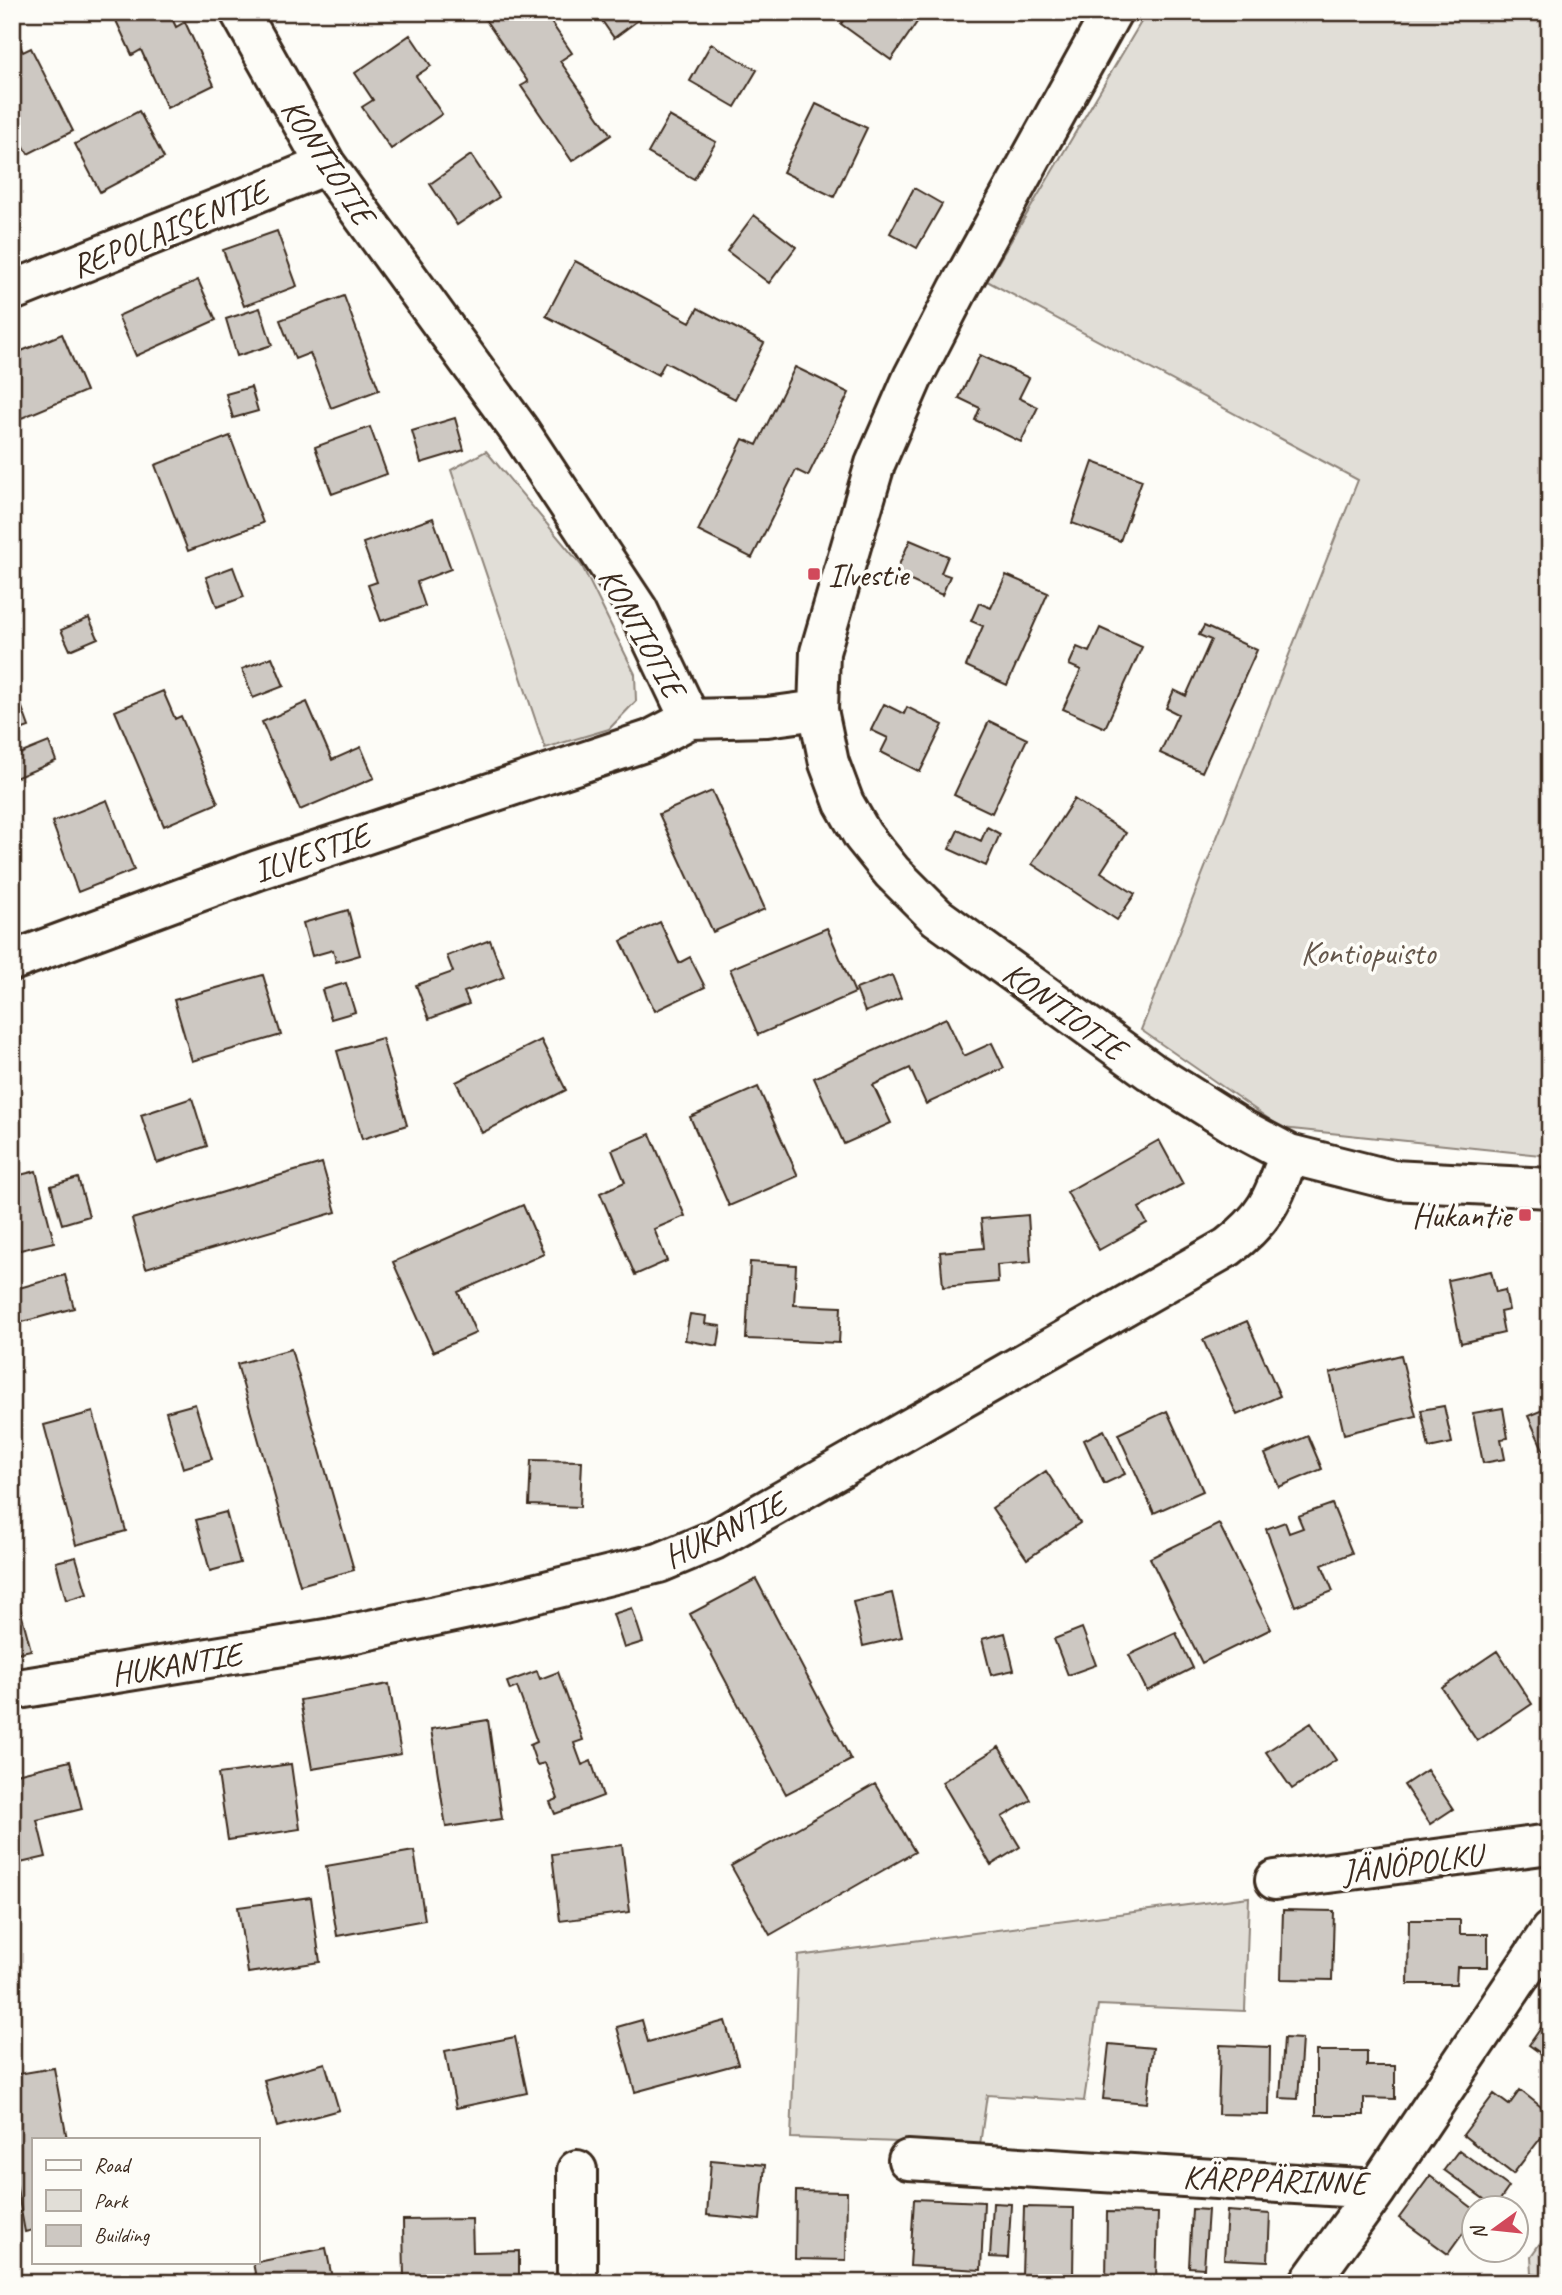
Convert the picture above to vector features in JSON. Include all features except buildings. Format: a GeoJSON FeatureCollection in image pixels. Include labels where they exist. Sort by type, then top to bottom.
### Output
{"type":"FeatureCollection","features":[{"type":"Feature","properties":{"kind":"street","name":"KONTIOTIE"},"geometry":{"type":"LineString","coordinates":[[240,12],[326,164],[519,430],[631,598],[690,719],[767,717],[818,710],[829,764],[844,803],[863,836],[892,872],[937,917],[1150,1071],[1242,1129],[1289,1154],[1392,1180],[1550,1188]]}},
{"type":"Feature","properties":{"kind":"street"},"geometry":{"type":"LineString","coordinates":[[818,710],[820,652],[875,464],[913,377],[958,290],[1112,12]]}},
{"type":"Feature","properties":{"kind":"street","name":"REPOLAISENTIE"},"geometry":{"type":"LineString","coordinates":[[12,291],[326,164]]}},
{"type":"Feature","properties":{"kind":"street","name":"ILVESTIE"},"geometry":{"type":"LineString","coordinates":[[12,961],[258,870],[650,740],[690,719]]}},
{"type":"Feature","properties":{"kind":"street","name":"HUKANTIE"},"geometry":{"type":"LineString","coordinates":[[12,1690],[331,1638],[501,1602],[659,1563],[714,1540],[1228,1247],[1253,1228],[1268,1207],[1289,1154]]}},
{"type":"Feature","properties":{"kind":"street","name":"JÄNÖPOLKU"},"geometry":{"type":"LineString","coordinates":[[1275,1880],[1550,1844]]}},
{"type":"Feature","properties":{"kind":"street","name":"KÄRPPÄRINNE"},"geometry":{"type":"LineString","coordinates":[[908,2160],[1377,2189],[1550,1931]]}},
{"type":"Feature","properties":{"kind":"street"},"geometry":{"type":"LineString","coordinates":[[577,2170],[577,2283]]}},
{"type":"Feature","properties":{"kind":"street"},"geometry":{"type":"LineString","coordinates":[[1309,2283],[1377,2189]]}},
{"type":"Feature","properties":{"kind":"green space","name":"Kontiopuisto"},"geometry":{"type":"Polygon","coordinates":[[[1147,12],[1550,12],[1550,1156],[1282,1128],[1141,1030],[1358,480],[987,281],[1147,12]]]}},
{"type":"Feature","properties":{"kind":"green space"},"geometry":{"type":"Polygon","coordinates":[[[486,451],[582,566],[635,674],[636,701],[609,729],[545,748],[451,470],[486,451]]]}},
{"type":"Feature","properties":{"kind":"green space"},"geometry":{"type":"Polygon","coordinates":[[[1249,1897],[1245,2011],[1098,2005],[1084,2101],[987,2095],[980,2145],[791,2138],[798,1956],[1249,1897]]]}},
{"type":"Feature","properties":{"kind":"green space"},"geometry":{"type":"Polygon","coordinates":[[[1550,2229],[1550,2277],[1532,2273],[1531,2256],[1550,2229]]]}},
{"type":"Feature","properties":{"kind":"place","name":"Ilvestie"},"geometry":{"type":"Point","coordinates":[814,574]}},
{"type":"Feature","properties":{"kind":"place","name":"Hukantie"},"geometry":{"type":"Point","coordinates":[1525,1215]}}]}
